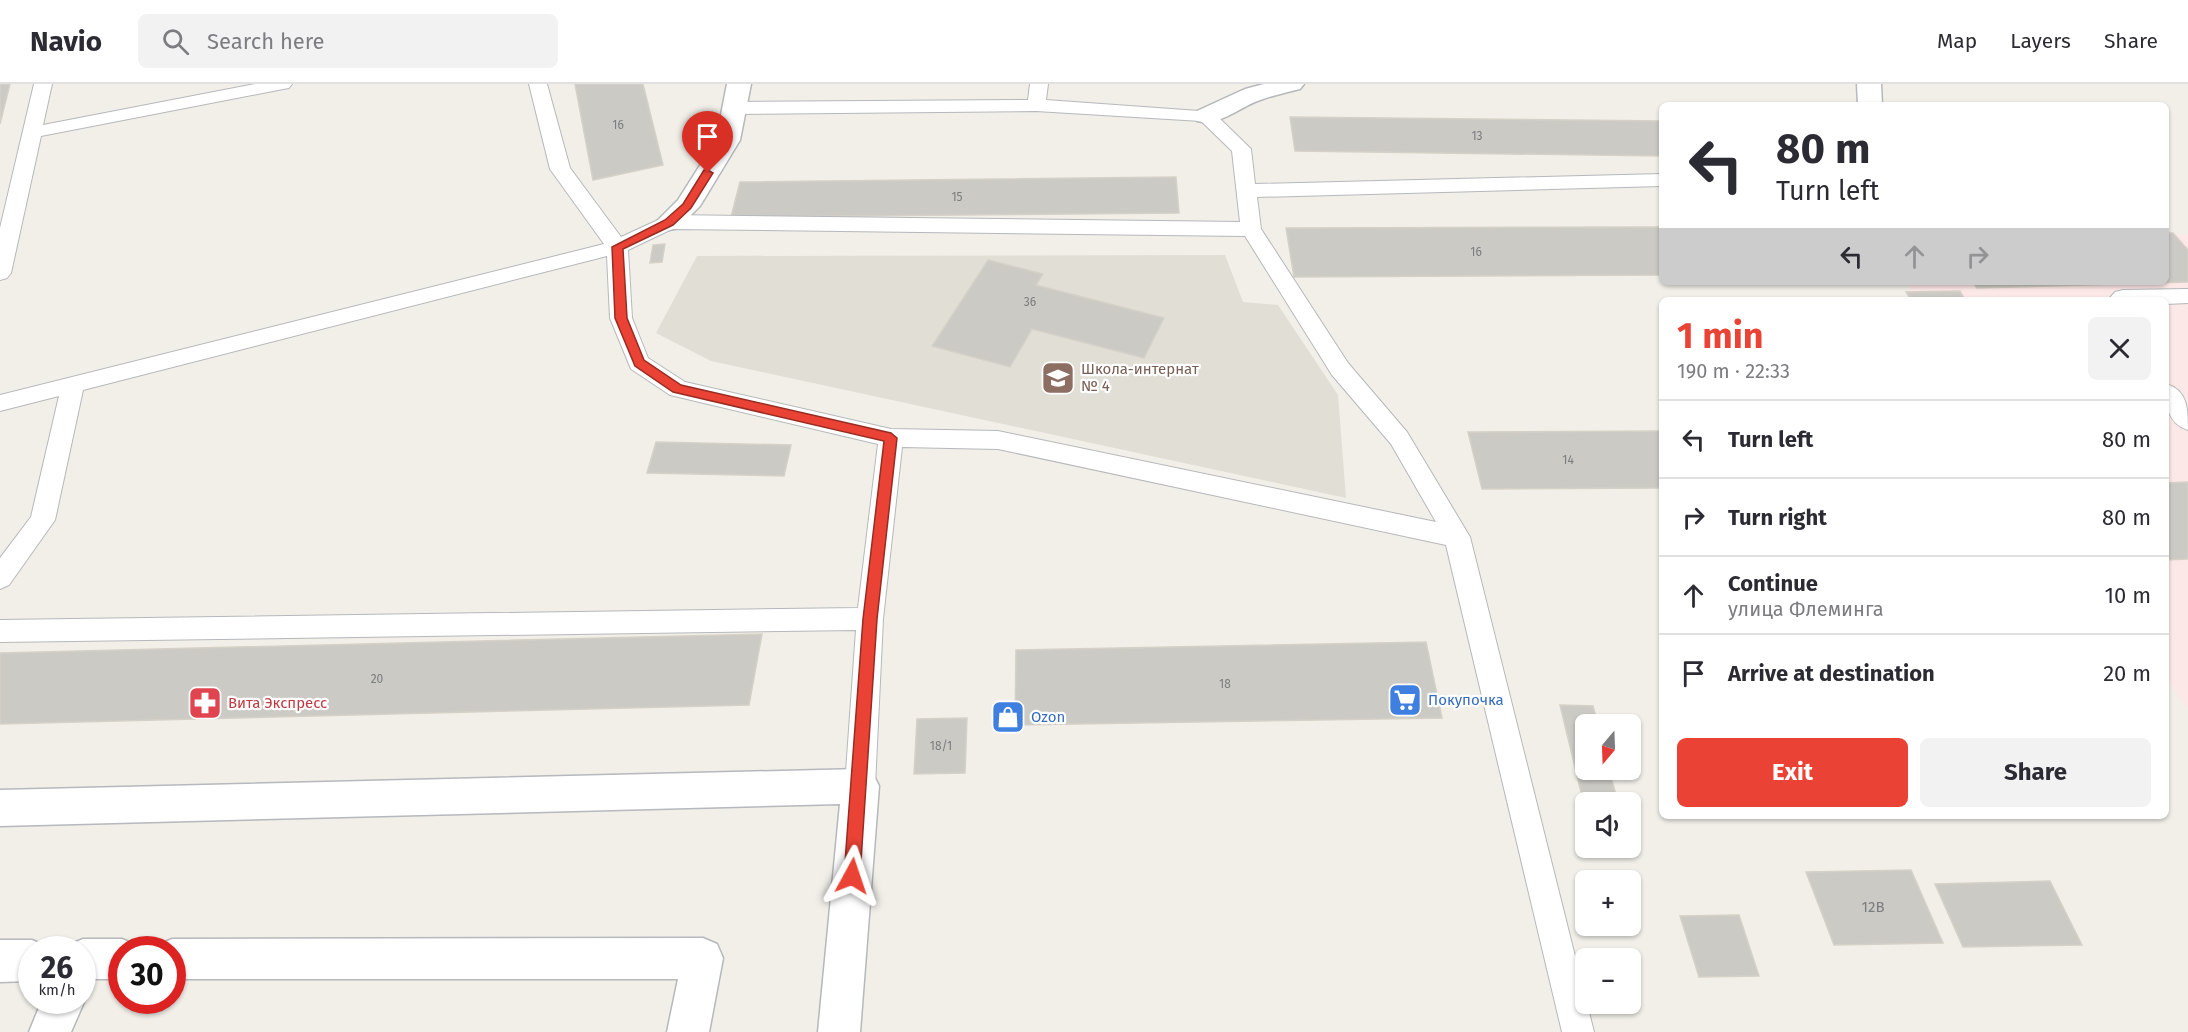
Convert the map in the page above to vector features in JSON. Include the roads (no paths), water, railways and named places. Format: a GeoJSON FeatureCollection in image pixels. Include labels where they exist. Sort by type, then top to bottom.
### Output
{"type":"FeatureCollection","features":[{"type":"Feature","properties":{"kind":"street"},"geometry":{"type":"LineString","coordinates":[[1206,116],[1253,94],[1292,84]]}},
{"type":"Feature","properties":{"kind":"street"},"geometry":{"type":"LineString","coordinates":[[1869,84],[1869,102]]}},
{"type":"Feature","properties":{"kind":"street"},"geometry":{"type":"LineString","coordinates":[[669,222],[687,206],[728,140],[737,96]]}},
{"type":"Feature","properties":{"kind":"street"},"geometry":{"type":"LineString","coordinates":[[0,808],[860,786],[839,1032]]}},
{"type":"Feature","properties":{"kind":"street"},"geometry":{"type":"LineString","coordinates":[[186,959],[703,957],[688,1032]]}},
{"type":"Feature","properties":{"kind":"street"},"geometry":{"type":"LineString","coordinates":[[0,961],[18,960]]}},
{"type":"Feature","properties":{"kind":"street"},"geometry":{"type":"LineString","coordinates":[[50,1032],[58,1014]]}},
{"type":"Feature","properties":{"kind":"lane"},"geometry":{"type":"LineString","coordinates":[[0,273],[34,132],[43,84]]}},
{"type":"Feature","properties":{"kind":"lane"},"geometry":{"type":"LineString","coordinates":[[34,132],[283,84]]}},
{"type":"Feature","properties":{"kind":"lane"},"geometry":{"type":"LineString","coordinates":[[538,84],[560,169],[617,247],[621,318],[639,363],[678,389],[891,438],[998,440],[1457,537]]}},
{"type":"Feature","properties":{"kind":"lane"},"geometry":{"type":"LineString","coordinates":[[1036,105],[1039,84]]}},
{"type":"Feature","properties":{"kind":"lane"},"geometry":{"type":"LineString","coordinates":[[737,96],[1036,105],[1206,116],[1241,149],[1251,229],[1340,369],[1399,438],[1457,537],[1578,1032]]}},
{"type":"Feature","properties":{"kind":"lane"},"geometry":{"type":"LineString","coordinates":[[1245,191],[1659,180]]}},
{"type":"Feature","properties":{"kind":"lane"},"geometry":{"type":"LineString","coordinates":[[0,404],[617,247],[669,222],[1251,229]]}},
{"type":"Feature","properties":{"kind":"lane"},"geometry":{"type":"LineString","coordinates":[[2123,297],[2188,296]]}},
{"type":"Feature","properties":{"kind":"lane"},"geometry":{"type":"LineString","coordinates":[[0,578],[43,520],[74,385]]}},
{"type":"Feature","properties":{"kind":"lane"},"geometry":{"type":"LineString","coordinates":[[2169,396],[2188,421]]}},
{"type":"Feature","properties":{"kind":"lane"},"geometry":{"type":"LineString","coordinates":[[860,786],[870,619],[891,438]]}},
{"type":"Feature","properties":{"kind":"lane"},"geometry":{"type":"LineString","coordinates":[[0,631],[870,619]]}},
{"type":"Feature","properties":{"kind":"place","name":"Школа-интернат № 4"},"geometry":{"type":"Point","coordinates":[1058,378]}},
{"type":"Feature","properties":{"kind":"place","name":"Покупочка"},"geometry":{"type":"Point","coordinates":[1405,700]}},
{"type":"Feature","properties":{"kind":"place","name":"Вита Экспресс"},"geometry":{"type":"Point","coordinates":[205,703]}},
{"type":"Feature","properties":{"kind":"place","name":"Ozon"},"geometry":{"type":"Point","coordinates":[1008,717]}}]}
